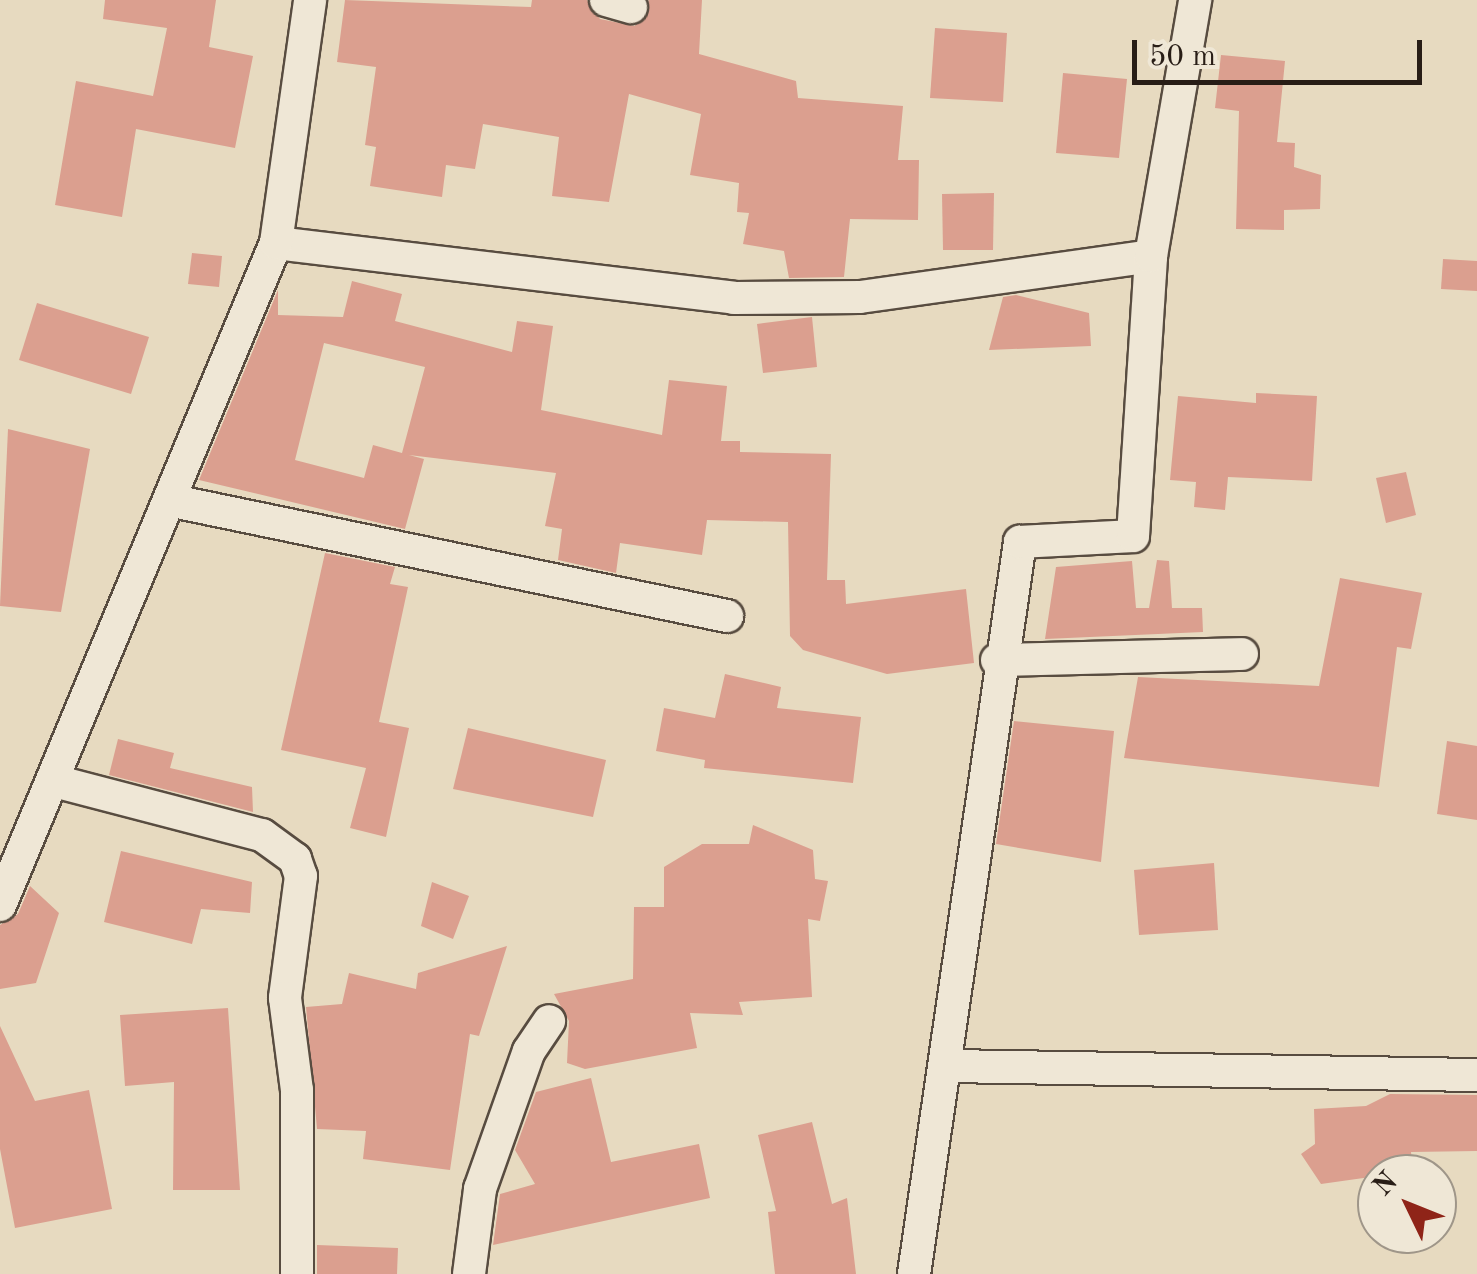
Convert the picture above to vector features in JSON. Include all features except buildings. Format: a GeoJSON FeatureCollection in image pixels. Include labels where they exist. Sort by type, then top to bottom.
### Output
{"type":"FeatureCollection","features":[{"type":"Feature","properties":{"kind":"street"},"geometry":{"type":"LineString","coordinates":[[0,906],[58,782],[276,243],[310,0]]}},
{"type":"Feature","properties":{"kind":"street"},"geometry":{"type":"LineString","coordinates":[[914,1274],[913,1234],[948,1066],[997,660],[1020,542],[1133,536],[1151,256],[1195,0]]}},
{"type":"Feature","properties":{"kind":"street"},"geometry":{"type":"LineString","coordinates":[[276,243],[734,298],[860,297],[1151,256]]}},
{"type":"Feature","properties":{"kind":"street"},"geometry":{"type":"LineString","coordinates":[[173,501],[726,616]]}},
{"type":"Feature","properties":{"kind":"street"},"geometry":{"type":"LineString","coordinates":[[997,660],[1242,654]]}},
{"type":"Feature","properties":{"kind":"street"},"geometry":{"type":"LineString","coordinates":[[58,782],[262,836],[295,859],[302,876],[285,998],[297,1090],[297,1274]]}},
{"type":"Feature","properties":{"kind":"street"},"geometry":{"type":"LineString","coordinates":[[469,1274],[480,1189],[529,1051],[549,1021]]}},
{"type":"Feature","properties":{"kind":"street"},"geometry":{"type":"LineString","coordinates":[[948,1066],[1477,1075]]}}]}
